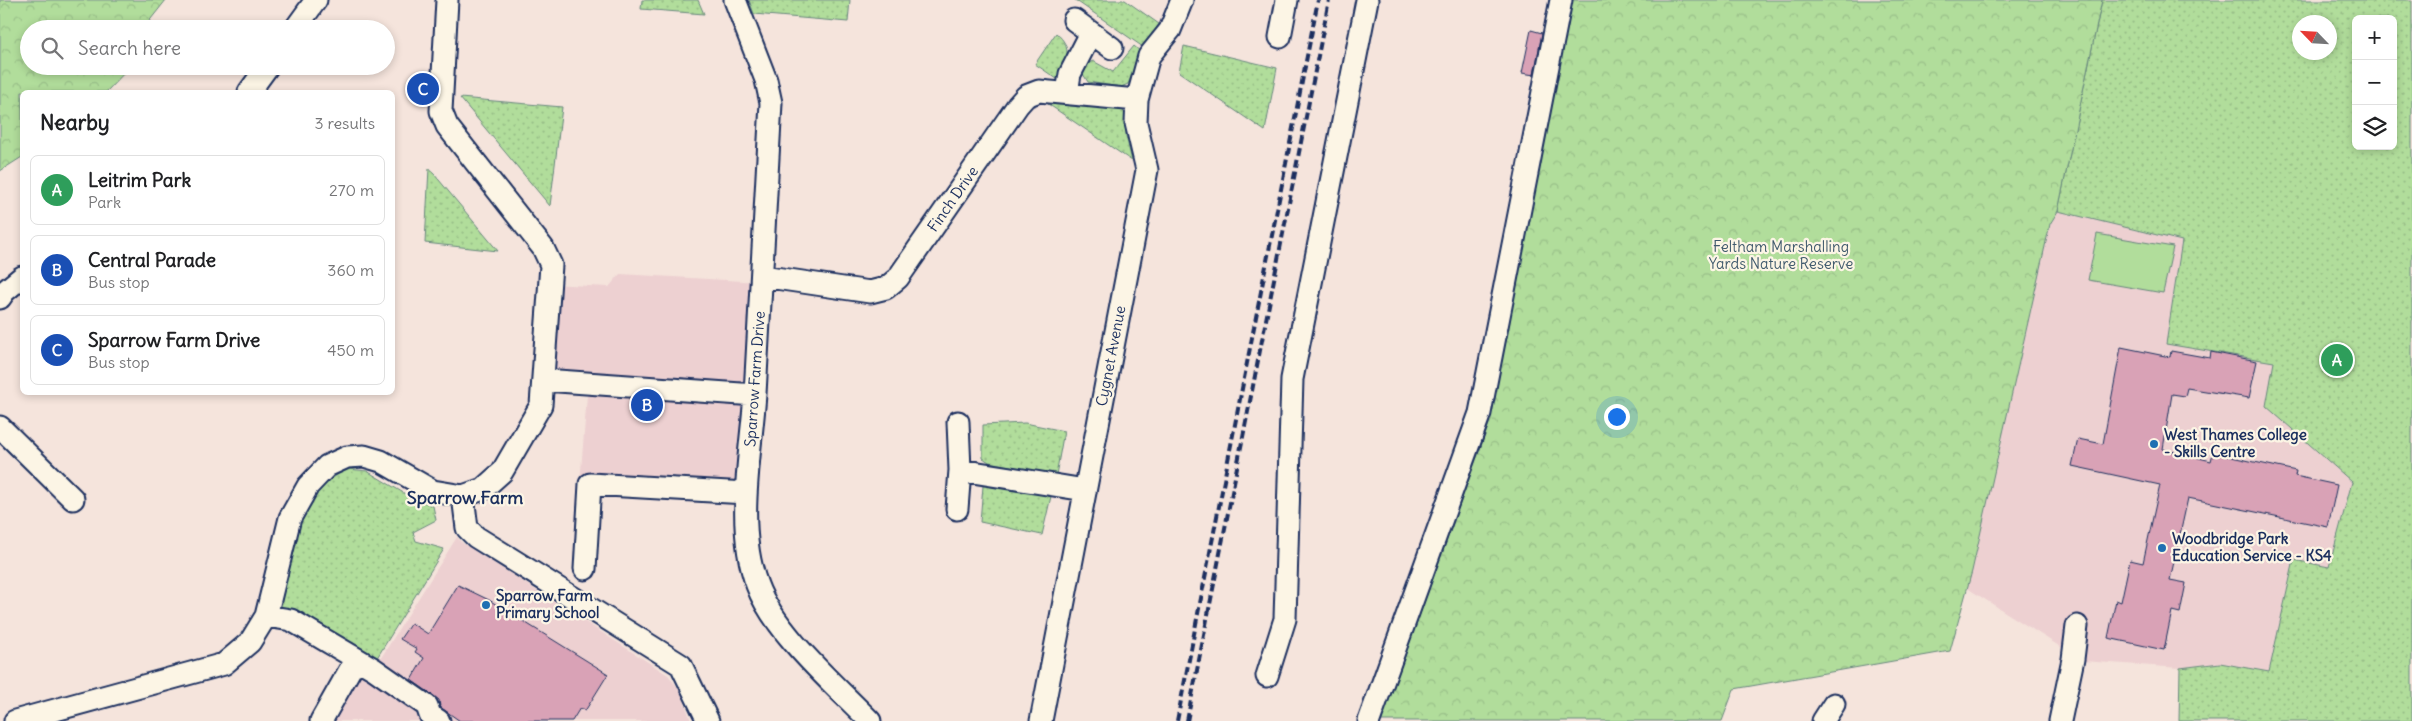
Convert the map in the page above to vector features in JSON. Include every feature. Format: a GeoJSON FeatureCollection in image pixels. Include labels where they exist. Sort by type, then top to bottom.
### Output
{"type":"FeatureCollection","features":[{"type":"Feature","properties":{"kind":"street"},"geometry":{"type":"LineString","coordinates":[[302,20],[316,0]]}},
{"type":"Feature","properties":{"kind":"street"},"geometry":{"type":"LineString","coordinates":[[15,721],[224,664],[250,642],[266,616],[290,518],[308,486],[327,466],[347,457],[364,456],[381,461],[433,491],[463,496],[483,489],[502,472],[541,406],[551,265],[543,248],[447,126],[441,111],[447,0]]}},
{"type":"Feature","properties":{"kind":"street","name":"Sparrow Farm Drive"},"geometry":{"type":"LineString","coordinates":[[735,0],[766,80],[771,103],[755,395],[746,493],[747,538],[757,586],[780,626],[870,721]]}},
{"type":"Feature","properties":{"kind":"street","name":"Cygnet Avenue"},"geometry":{"type":"LineString","coordinates":[[1041,721],[1147,170],[1136,124],[1137,100],[1149,56],[1170,30],[1182,0]]}},
{"type":"Feature","properties":{"kind":"street"},"geometry":{"type":"LineString","coordinates":[[1280,37],[1287,0]]}},
{"type":"Feature","properties":{"kind":"street"},"geometry":{"type":"LineString","coordinates":[[1267,676],[1285,619],[1292,379],[1367,0]]}},
{"type":"Feature","properties":{"kind":"street"},"geometry":{"type":"LineString","coordinates":[[1369,721],[1480,413],[1561,0]]}},
{"type":"Feature","properties":{"kind":"street"},"geometry":{"type":"LineString","coordinates":[[1074,20],[1112,48]]}},
{"type":"Feature","properties":{"kind":"street"},"geometry":{"type":"LineString","coordinates":[[1067,94],[1070,74],[1091,33]]}},
{"type":"Feature","properties":{"kind":"street"},"geometry":{"type":"LineString","coordinates":[[250,90],[261,75]]}},
{"type":"Feature","properties":{"kind":"street","name":"Finch Drive"},"geometry":{"type":"LineString","coordinates":[[762,276],[870,292],[886,288],[898,278],[1026,96],[1039,91],[1137,100]]}},
{"type":"Feature","properties":{"kind":"street"},"geometry":{"type":"LineString","coordinates":[[0,298],[4,291],[20,279]]}},
{"type":"Feature","properties":{"kind":"street"},"geometry":{"type":"LineString","coordinates":[[544,380],[755,395]]}},
{"type":"Feature","properties":{"kind":"street"},"geometry":{"type":"LineString","coordinates":[[957,509],[960,470],[958,422]]}},
{"type":"Feature","properties":{"kind":"street"},"geometry":{"type":"LineString","coordinates":[[0,426],[73,499]]}},
{"type":"Feature","properties":{"kind":"street"},"geometry":{"type":"LineString","coordinates":[[960,470],[1085,490]]}},
{"type":"Feature","properties":{"kind":"street"},"geometry":{"type":"LineString","coordinates":[[586,569],[590,484],[746,493]]}},
{"type":"Feature","properties":{"kind":"street"},"geometry":{"type":"LineString","coordinates":[[463,496],[467,528],[476,537],[681,665],[708,721]]}},
{"type":"Feature","properties":{"kind":"street"},"geometry":{"type":"LineString","coordinates":[[266,616],[291,620],[356,659],[427,706],[430,715],[439,721]]}},
{"type":"Feature","properties":{"kind":"street"},"geometry":{"type":"LineString","coordinates":[[2060,721],[2073,659],[2077,626]]}},
{"type":"Feature","properties":{"kind":"street"},"geometry":{"type":"LineString","coordinates":[[321,721],[356,659]]}},
{"type":"Feature","properties":{"kind":"shaded area","name":"West Thames College - Skills Centre"},"geometry":{"type":"Polygon","coordinates":[[[2058,211],[2182,241],[2166,343],[2275,362],[2266,406],[2352,482],[2329,567],[2294,560],[2269,673],[2220,663],[2180,668],[2083,661],[1967,588],[2050,224],[2058,211]]]}},
{"type":"Feature","properties":{"kind":"shaded area"},"geometry":{"type":"Polygon","coordinates":[[[620,274],[761,282],[746,493],[580,483],[588,383],[544,380],[550,284],[609,287],[620,274]]]}},
{"type":"Feature","properties":{"kind":"shaded area","name":"Sparrow Farm Primary School"},"geometry":{"type":"Polygon","coordinates":[[[457,537],[461,542],[668,675],[681,692],[691,721],[328,721],[357,670],[369,677],[457,537]]]}},
{"type":"Feature","properties":{"kind":"green space"},"geometry":{"type":"Polygon","coordinates":[[[0,0],[166,0],[150,20],[20,20],[20,75],[122,75],[108,90],[20,90],[20,158],[0,171],[0,0]]]}},
{"type":"Feature","properties":{"kind":"green space"},"geometry":{"type":"Polygon","coordinates":[[[642,0],[698,0],[704,14],[641,9],[642,0]]]}},
{"type":"Feature","properties":{"kind":"green space"},"geometry":{"type":"Polygon","coordinates":[[[749,0],[850,0],[848,22],[754,14],[749,0]]]}},
{"type":"Feature","properties":{"kind":"green space"},"geometry":{"type":"Polygon","coordinates":[[[1075,0],[1125,0],[1159,24],[1143,47],[1075,0]]]}},
{"type":"Feature","properties":{"kind":"green space","name":"Feltham Marshalling Yards Nature Reserve"},"geometry":{"type":"Polygon","coordinates":[[[1572,0],[2102,0],[2058,211],[2050,224],[1972,571],[1950,651],[1734,689],[1722,721],[1381,721],[1489,424],[1572,0]]]}},
{"type":"Feature","properties":{"kind":"green space"},"geometry":{"type":"Polygon","coordinates":[[[2102,0],[2412,0],[2412,721],[2179,721],[2180,668],[2220,663],[2269,672],[2294,560],[2329,567],[2352,482],[2266,406],[2274,362],[2166,344],[2182,241],[2058,211],[2102,0]]]}},
{"type":"Feature","properties":{"kind":"green space"},"geometry":{"type":"Polygon","coordinates":[[[1056,33],[1067,49],[1064,67],[1057,79],[1035,64],[1056,33]]]}},
{"type":"Feature","properties":{"kind":"green space"},"geometry":{"type":"Polygon","coordinates":[[[1134,46],[1141,52],[1128,84],[1121,87],[1088,82],[1083,74],[1085,65],[1093,61],[1113,72],[1134,46]]]}},
{"type":"Feature","properties":{"kind":"green space"},"geometry":{"type":"Polygon","coordinates":[[[1184,46],[1277,68],[1265,131],[1179,72],[1184,46]]]}},
{"type":"Feature","properties":{"kind":"green space"},"geometry":{"type":"Polygon","coordinates":[[[460,98],[562,107],[550,206],[460,98]]]}},
{"type":"Feature","properties":{"kind":"green space"},"geometry":{"type":"Polygon","coordinates":[[[1048,104],[1123,110],[1126,116],[1126,136],[1132,161],[1048,104]]]}},
{"type":"Feature","properties":{"kind":"green space"},"geometry":{"type":"Polygon","coordinates":[[[429,168],[498,251],[425,243],[429,168]]]}},
{"type":"Feature","properties":{"kind":"green space"},"geometry":{"type":"Polygon","coordinates":[[[2097,234],[2173,247],[2163,293],[2088,280],[2097,234]]]}},
{"type":"Feature","properties":{"kind":"green space"},"geometry":{"type":"Polygon","coordinates":[[[1025,423],[1064,431],[1056,475],[989,462],[983,458],[983,425],[1025,423]]]}},
{"type":"Feature","properties":{"kind":"green space"},"geometry":{"type":"Polygon","coordinates":[[[348,469],[367,471],[407,495],[433,506],[436,520],[413,532],[416,541],[444,549],[375,661],[272,610],[287,548],[302,511],[314,495],[329,481],[348,469]]]}},
{"type":"Feature","properties":{"kind":"green space"},"geometry":{"type":"Polygon","coordinates":[[[990,480],[1052,492],[1042,535],[980,522],[983,486],[990,480]]]}},
{"type":"Feature","properties":{"kind":"building"},"geometry":{"type":"Polygon","coordinates":[[[1531,30],[1542,33],[1534,75],[1522,73],[1531,30]]]}},
{"type":"Feature","properties":{"kind":"building"},"geometry":{"type":"Polygon","coordinates":[[[2121,347],[2170,357],[2171,351],[2210,358],[2211,352],[2257,361],[2249,398],[2187,388],[2185,396],[2172,394],[2163,449],[2211,461],[2213,453],[2296,471],[2295,476],[2337,485],[2328,527],[2188,498],[2170,580],[2186,583],[2180,613],[2172,611],[2164,650],[2108,638],[2116,600],[2121,602],[2130,560],[2143,563],[2160,485],[2072,466],[2078,439],[2103,444],[2121,347]]]}},
{"type":"Feature","properties":{"kind":"building"},"geometry":{"type":"Polygon","coordinates":[[[458,585],[489,600],[608,674],[585,711],[580,708],[572,721],[460,721],[440,707],[439,700],[411,680],[424,658],[415,652],[417,649],[400,639],[411,623],[428,634],[458,585]]]}},
{"type":"Feature","properties":{"kind":"railway"},"geometry":{"type":"LineString","coordinates":[[1177,721],[1318,0]]}},
{"type":"Feature","properties":{"kind":"railway"},"geometry":{"type":"LineString","coordinates":[[1187,721],[1329,0]]}},
{"type":"Feature","properties":{"kind":"place","name":"Sparrow Farm Drive"},"geometry":{"type":"Point","coordinates":[423,89]}},
{"type":"Feature","properties":{"kind":"place","name":"Leitrim Park"},"geometry":{"type":"Point","coordinates":[2337,360]}},
{"type":"Feature","properties":{"kind":"place","name":"Central Parade"},"geometry":{"type":"Point","coordinates":[647,405]}},
{"type":"Feature","properties":{"kind":"place","name":"West Thames College - Skills Centre"},"geometry":{"type":"Point","coordinates":[2154,444]}},
{"type":"Feature","properties":{"kind":"place","name":"Woodbridge Park Education Service - KS4"},"geometry":{"type":"Point","coordinates":[2162,548]}},
{"type":"Feature","properties":{"kind":"place","name":"Sparrow Farm Primary School"},"geometry":{"type":"Point","coordinates":[486,605]}},
{"type":"Feature","properties":{"kind":"district","name":"Sparrow Farm"},"geometry":{"type":"Point","coordinates":[465,498]}}]}
